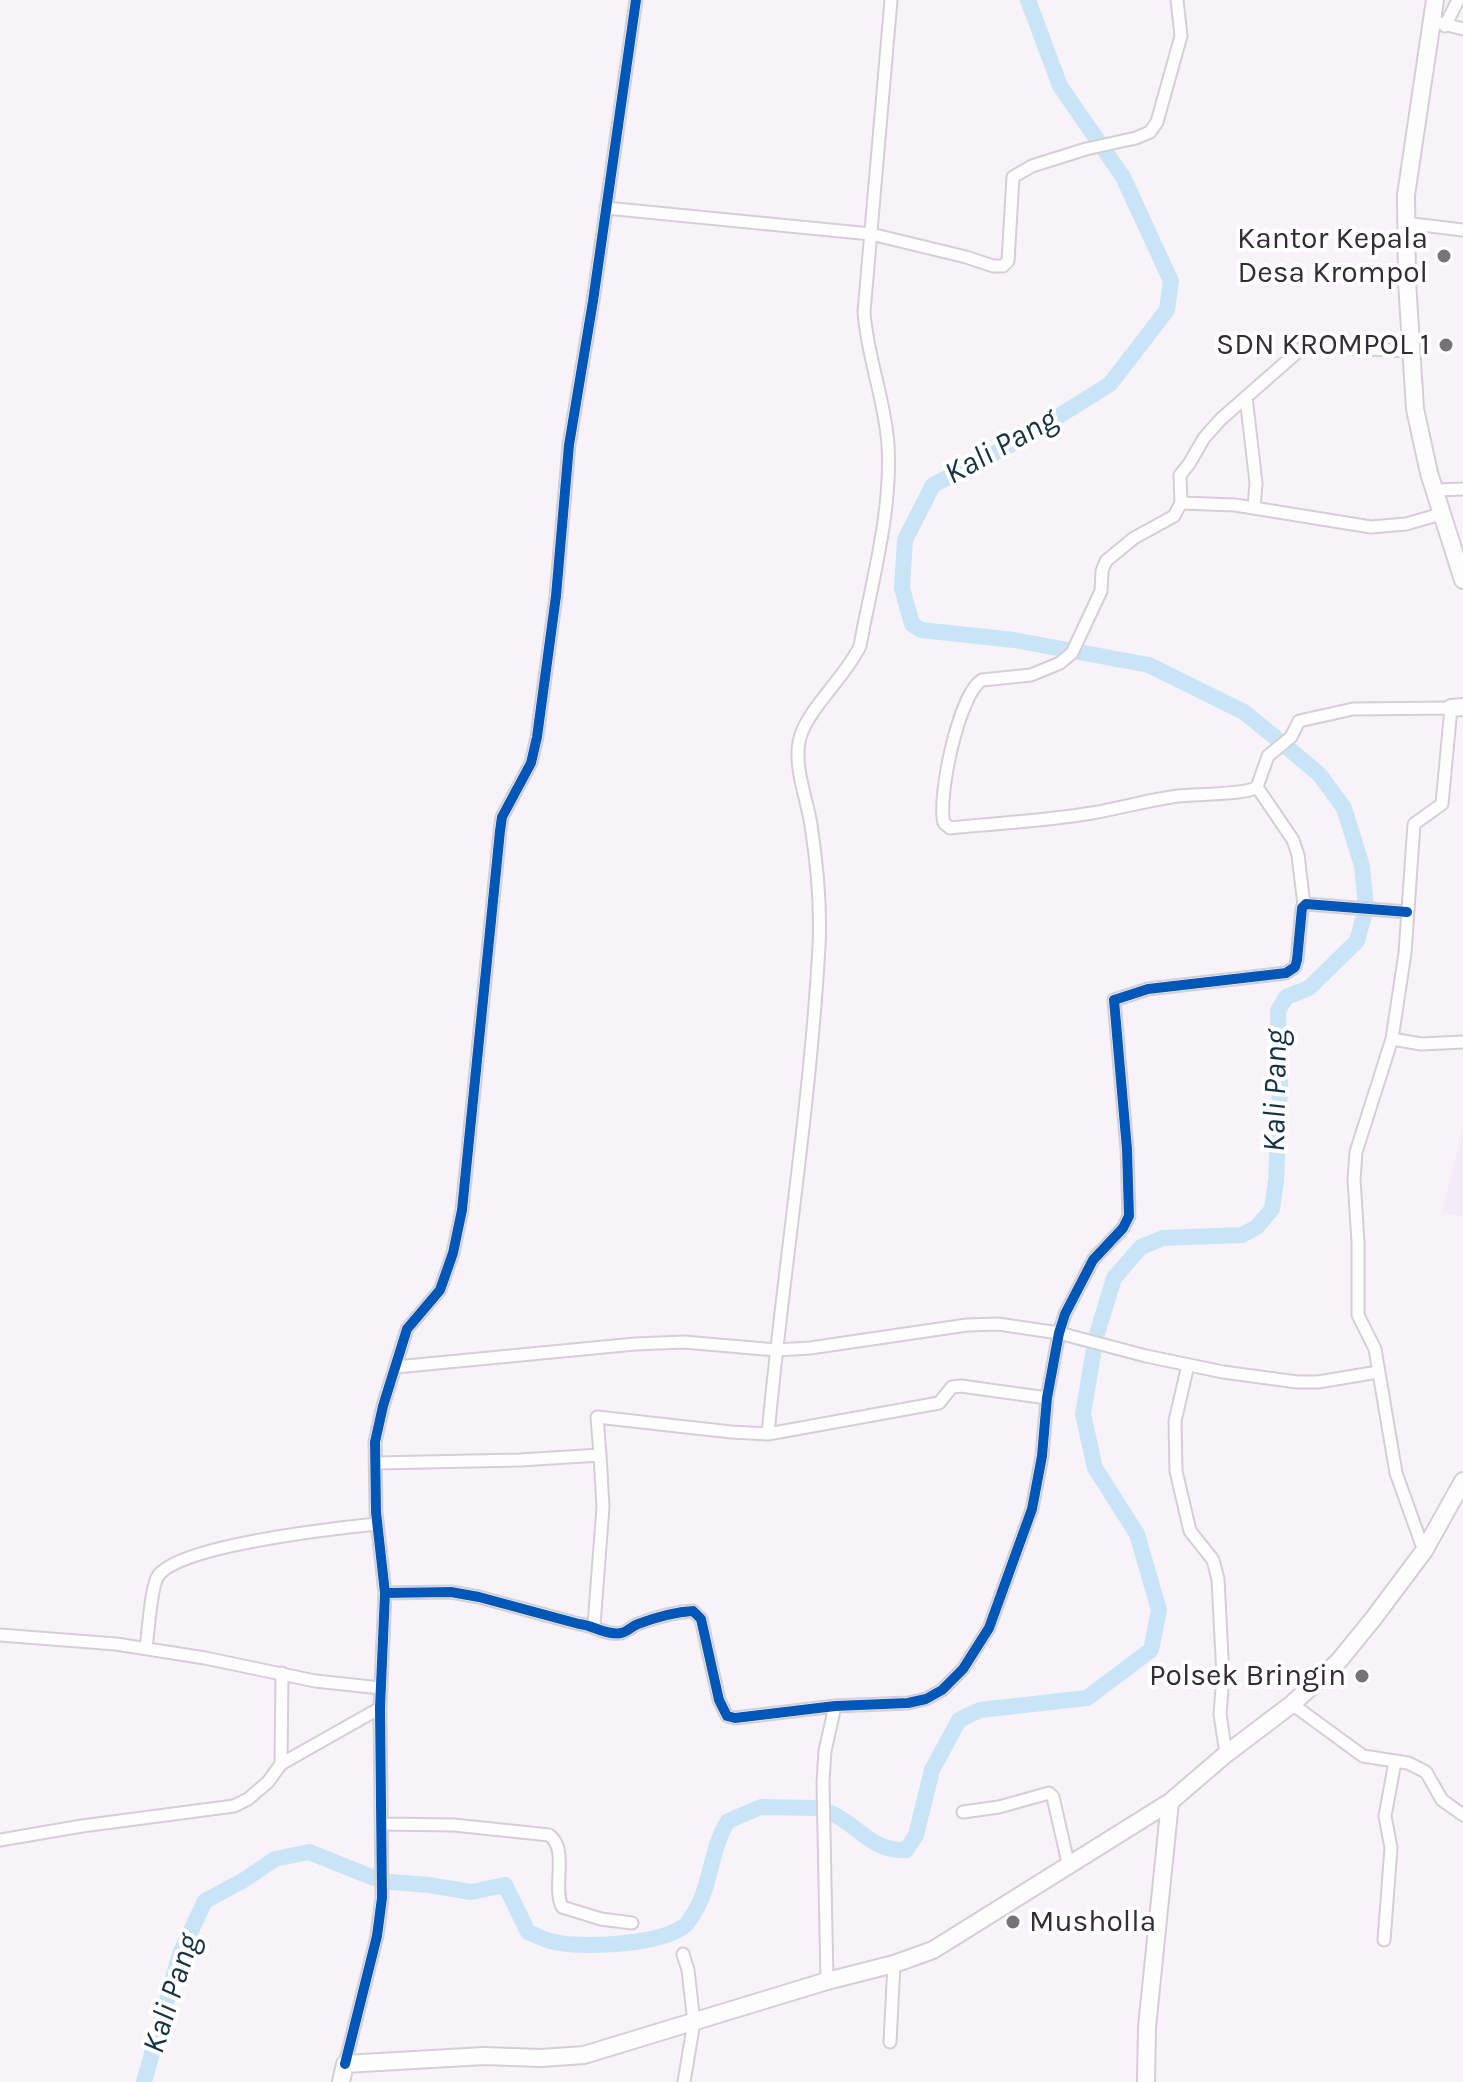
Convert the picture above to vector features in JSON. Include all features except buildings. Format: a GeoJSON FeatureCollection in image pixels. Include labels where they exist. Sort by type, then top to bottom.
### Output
{"type":"FeatureCollection","features":[{"type":"Feature","properties":{"kind":"street"},"geometry":{"type":"LineString","coordinates":[[341,2082],[381,1910],[383,1824],[380,1708],[385,1593],[377,1524],[375,1442],[407,1329],[440,1290],[448,1272],[462,1210],[502,817],[531,763],[537,737],[556,596],[569,445],[636,0]]}},
{"type":"Feature","properties":{"kind":"street"},"geometry":{"type":"LineString","coordinates":[[768,1434],[797,1191],[820,943],[811,826],[798,748],[805,726],[852,664],[860,646],[886,507],[888,442],[881,394],[867,343],[864,312],[891,0]]}},
{"type":"Feature","properties":{"kind":"street"},"geometry":{"type":"LineString","coordinates":[[606,208],[871,234],[1003,266],[1008,261],[1013,177],[1032,166],[1136,138],[1150,132],[1157,122],[1181,36],[1177,0]]}},
{"type":"Feature","properties":{"kind":"street"},"geometry":{"type":"LineString","coordinates":[[1435,0],[1438,24],[1406,195],[1410,351],[1415,409],[1429,473],[1463,580]]}},
{"type":"Feature","properties":{"kind":"street"},"geometry":{"type":"LineString","coordinates":[[1438,24],[1458,0]]}},
{"type":"Feature","properties":{"kind":"street"},"geometry":{"type":"LineString","coordinates":[[1438,24],[1463,29]]}},
{"type":"Feature","properties":{"kind":"street"},"geometry":{"type":"LineString","coordinates":[[1405,223],[1463,230]]}},
{"type":"Feature","properties":{"kind":"street"},"geometry":{"type":"LineString","coordinates":[[1410,351],[1302,348],[1221,419],[1204,438],[1180,475],[1181,503],[1174,516],[1134,538],[1106,561],[1101,591],[1072,653],[1060,663],[1031,675],[982,680],[976,684],[964,705],[945,775],[943,820],[950,828],[1096,812],[1138,801],[1213,792],[1248,792],[1257,787],[1268,756],[1291,737],[1299,721],[1353,709],[1457,708],[1442,804],[1414,824],[1405,953],[1392,1039],[1356,1152],[1354,1179],[1358,1315],[1375,1349],[1396,1473],[1424,1551]]}},
{"type":"Feature","properties":{"kind":"street"},"geometry":{"type":"LineString","coordinates":[[1246,397],[1256,483],[1254,508]]}},
{"type":"Feature","properties":{"kind":"street"},"geometry":{"type":"LineString","coordinates":[[1436,490],[1463,489]]}},
{"type":"Feature","properties":{"kind":"street"},"geometry":{"type":"LineString","coordinates":[[1181,503],[1254,508],[1371,527],[1406,524],[1441,514]]}},
{"type":"Feature","properties":{"kind":"street"},"geometry":{"type":"LineString","coordinates":[[385,1593],[451,1592],[594,1625],[604,1632],[623,1633],[636,1625],[693,1611],[701,1619],[719,1700],[727,1716],[735,1718],[835,1706],[908,1703],[926,1699],[942,1690],[963,1669],[989,1628],[1032,1509],[1059,1333],[1076,1290],[1093,1260],[1123,1228],[1129,1216],[1126,1135],[1114,1000],[1148,989],[1286,973],[1295,967],[1304,905],[1298,855],[1293,840],[1257,787]]}},
{"type":"Feature","properties":{"kind":"street"},"geometry":{"type":"LineString","coordinates":[[1304,905],[1407,912]]}},
{"type":"Feature","properties":{"kind":"street"},"geometry":{"type":"LineString","coordinates":[[1392,1039],[1421,1044],[1463,1042]]}},
{"type":"Feature","properties":{"kind":"street"},"geometry":{"type":"LineString","coordinates":[[396,1367],[635,1344],[684,1342],[776,1350],[810,1348],[967,1325],[998,1324],[1059,1333],[1188,1365],[1297,1382],[1318,1382],[1378,1372]]}},
{"type":"Feature","properties":{"kind":"street"},"geometry":{"type":"LineString","coordinates":[[1188,1365],[1175,1421],[1176,1471],[1190,1531],[1213,1560],[1218,1579],[1223,1677],[1220,1714],[1226,1754]]}},
{"type":"Feature","properties":{"kind":"street"},"geometry":{"type":"LineString","coordinates":[[594,1625],[603,1507],[597,1417],[768,1434],[939,1403],[952,1387],[1047,1398]]}},
{"type":"Feature","properties":{"kind":"street"},"geometry":{"type":"LineString","coordinates":[[377,1463],[600,1455]]}},
{"type":"Feature","properties":{"kind":"street"},"geometry":{"type":"LineString","coordinates":[[345,2064],[484,2056],[541,2058],[584,2055],[933,1950],[1170,1802],[1292,1704],[1338,1662],[1424,1551],[1463,1481]]}},
{"type":"Feature","properties":{"kind":"street"},"geometry":{"type":"LineString","coordinates":[[146,1648],[155,1583],[160,1573],[168,1568],[194,1556],[253,1541],[315,1530],[377,1524]]}},
{"type":"Feature","properties":{"kind":"street"},"geometry":{"type":"LineString","coordinates":[[0,1635],[81,1639],[146,1648],[315,1681],[381,1688]]}},
{"type":"Feature","properties":{"kind":"street"},"geometry":{"type":"LineString","coordinates":[[281,1764],[282,1673]]}},
{"type":"Feature","properties":{"kind":"street"},"geometry":{"type":"LineString","coordinates":[[1292,1704],[1363,1756],[1408,1763],[1426,1772],[1442,1800],[1463,1815]]}},
{"type":"Feature","properties":{"kind":"street"},"geometry":{"type":"LineString","coordinates":[[827,1981],[823,1782],[825,1751],[835,1706]]}},
{"type":"Feature","properties":{"kind":"street"},"geometry":{"type":"LineString","coordinates":[[0,1840],[234,1806],[268,1782],[281,1764],[380,1708]]}},
{"type":"Feature","properties":{"kind":"street"},"geometry":{"type":"LineString","coordinates":[[1384,1940],[1391,1848],[1385,1816],[1395,1762]]}},
{"type":"Feature","properties":{"kind":"street"},"geometry":{"type":"LineString","coordinates":[[963,1812],[988,1809],[1049,1793],[1053,1797],[1069,1867]]}},
{"type":"Feature","properties":{"kind":"street"},"geometry":{"type":"LineString","coordinates":[[1146,2082],[1147,2027],[1170,1802]]}},
{"type":"Feature","properties":{"kind":"street"},"geometry":{"type":"LineString","coordinates":[[383,1824],[454,1825],[549,1835],[558,1846],[558,1896],[562,1907],[601,1919],[632,1923]]}},
{"type":"Feature","properties":{"kind":"street"},"geometry":{"type":"LineString","coordinates":[[683,1954],[694,2022],[684,2082]]}},
{"type":"Feature","properties":{"kind":"street"},"geometry":{"type":"LineString","coordinates":[[890,2042],[894,1964]]}},
{"type":"Feature","properties":{"kind":"shaded area"},"geometry":{"type":"Polygon","coordinates":[[[1463,1126],[1463,1217],[1442,1212],[1463,1126]]]}},
{"type":"Feature","properties":{"kind":"waterway","name":"Kali Pang"},"geometry":{"type":"LineString","coordinates":[[1028,0],[1060,86],[1123,177],[1171,281],[1167,310],[1110,384],[1022,439],[933,485],[905,540],[902,588],[912,624],[921,630],[1014,640],[1149,665],[1244,712],[1276,738]]}},
{"type":"Feature","properties":{"kind":"waterway","name":"Kali Pang"},"geometry":{"type":"LineString","coordinates":[[1097,1334],[1114,1278],[1141,1247],[1163,1238],[1242,1235],[1257,1227],[1272,1209],[1280,1086],[1278,1011],[1286,997],[1309,988],[1357,941],[1366,908],[1362,866],[1344,808],[1319,774],[1288,748]]}},
{"type":"Feature","properties":{"kind":"waterway","name":"Kali Pang"},"geometry":{"type":"LineString","coordinates":[[831,1813],[884,1847],[906,1850],[916,1835],[932,1770],[959,1720],[980,1710],[1087,1698],[1151,1650],[1159,1610],[1137,1534],[1095,1468],[1083,1414],[1094,1349]]}},
{"type":"Feature","properties":{"kind":"waterway","name":"Kali Pang"},"geometry":{"type":"LineString","coordinates":[[391,1882],[471,1892],[505,1885],[528,1932],[550,1941],[580,1945],[618,1944],[655,1938],[688,1923],[700,1902],[728,1821],[761,1807],[816,1808]]}},
{"type":"Feature","properties":{"kind":"waterway","name":"Kali Pang"},"geometry":{"type":"LineString","coordinates":[[144,2082],[180,1954],[205,1901],[275,1859],[309,1852],[374,1878]]}},
{"type":"Feature","properties":{"kind":"cycle path"},"geometry":{"type":"LineString","coordinates":[[345,2064],[377,1936],[382,1898],[380,1708],[385,1593],[376,1512],[375,1442],[407,1329],[440,1290],[453,1253],[462,1210],[502,817],[531,763],[537,737],[556,596],[569,445],[636,0]]}},
{"type":"Feature","properties":{"kind":"cycle path"},"geometry":{"type":"LineString","coordinates":[[385,1593],[451,1592],[616,1634],[658,1618],[693,1611],[701,1619],[719,1700],[727,1716],[735,1718],[835,1706],[908,1703],[926,1699],[942,1690],[963,1669],[989,1628],[1032,1509],[1042,1456],[1047,1398],[1065,1314],[1093,1260],[1123,1228],[1129,1216],[1127,1149],[1114,1000],[1148,989],[1286,973],[1295,967],[1302,908],[1306,904],[1407,912]]}},
{"type":"Feature","properties":{"kind":"place","name":"Kantor Kepala Desa Krompol"},"geometry":{"type":"Point","coordinates":[1444,256]}},
{"type":"Feature","properties":{"kind":"place","name":"SDN KROMPOL 1"},"geometry":{"type":"Point","coordinates":[1446,345]}},
{"type":"Feature","properties":{"kind":"place","name":"Polsek Bringin"},"geometry":{"type":"Point","coordinates":[1362,1676]}},
{"type":"Feature","properties":{"kind":"place","name":"Musholla"},"geometry":{"type":"Point","coordinates":[1013,1922]}}]}
